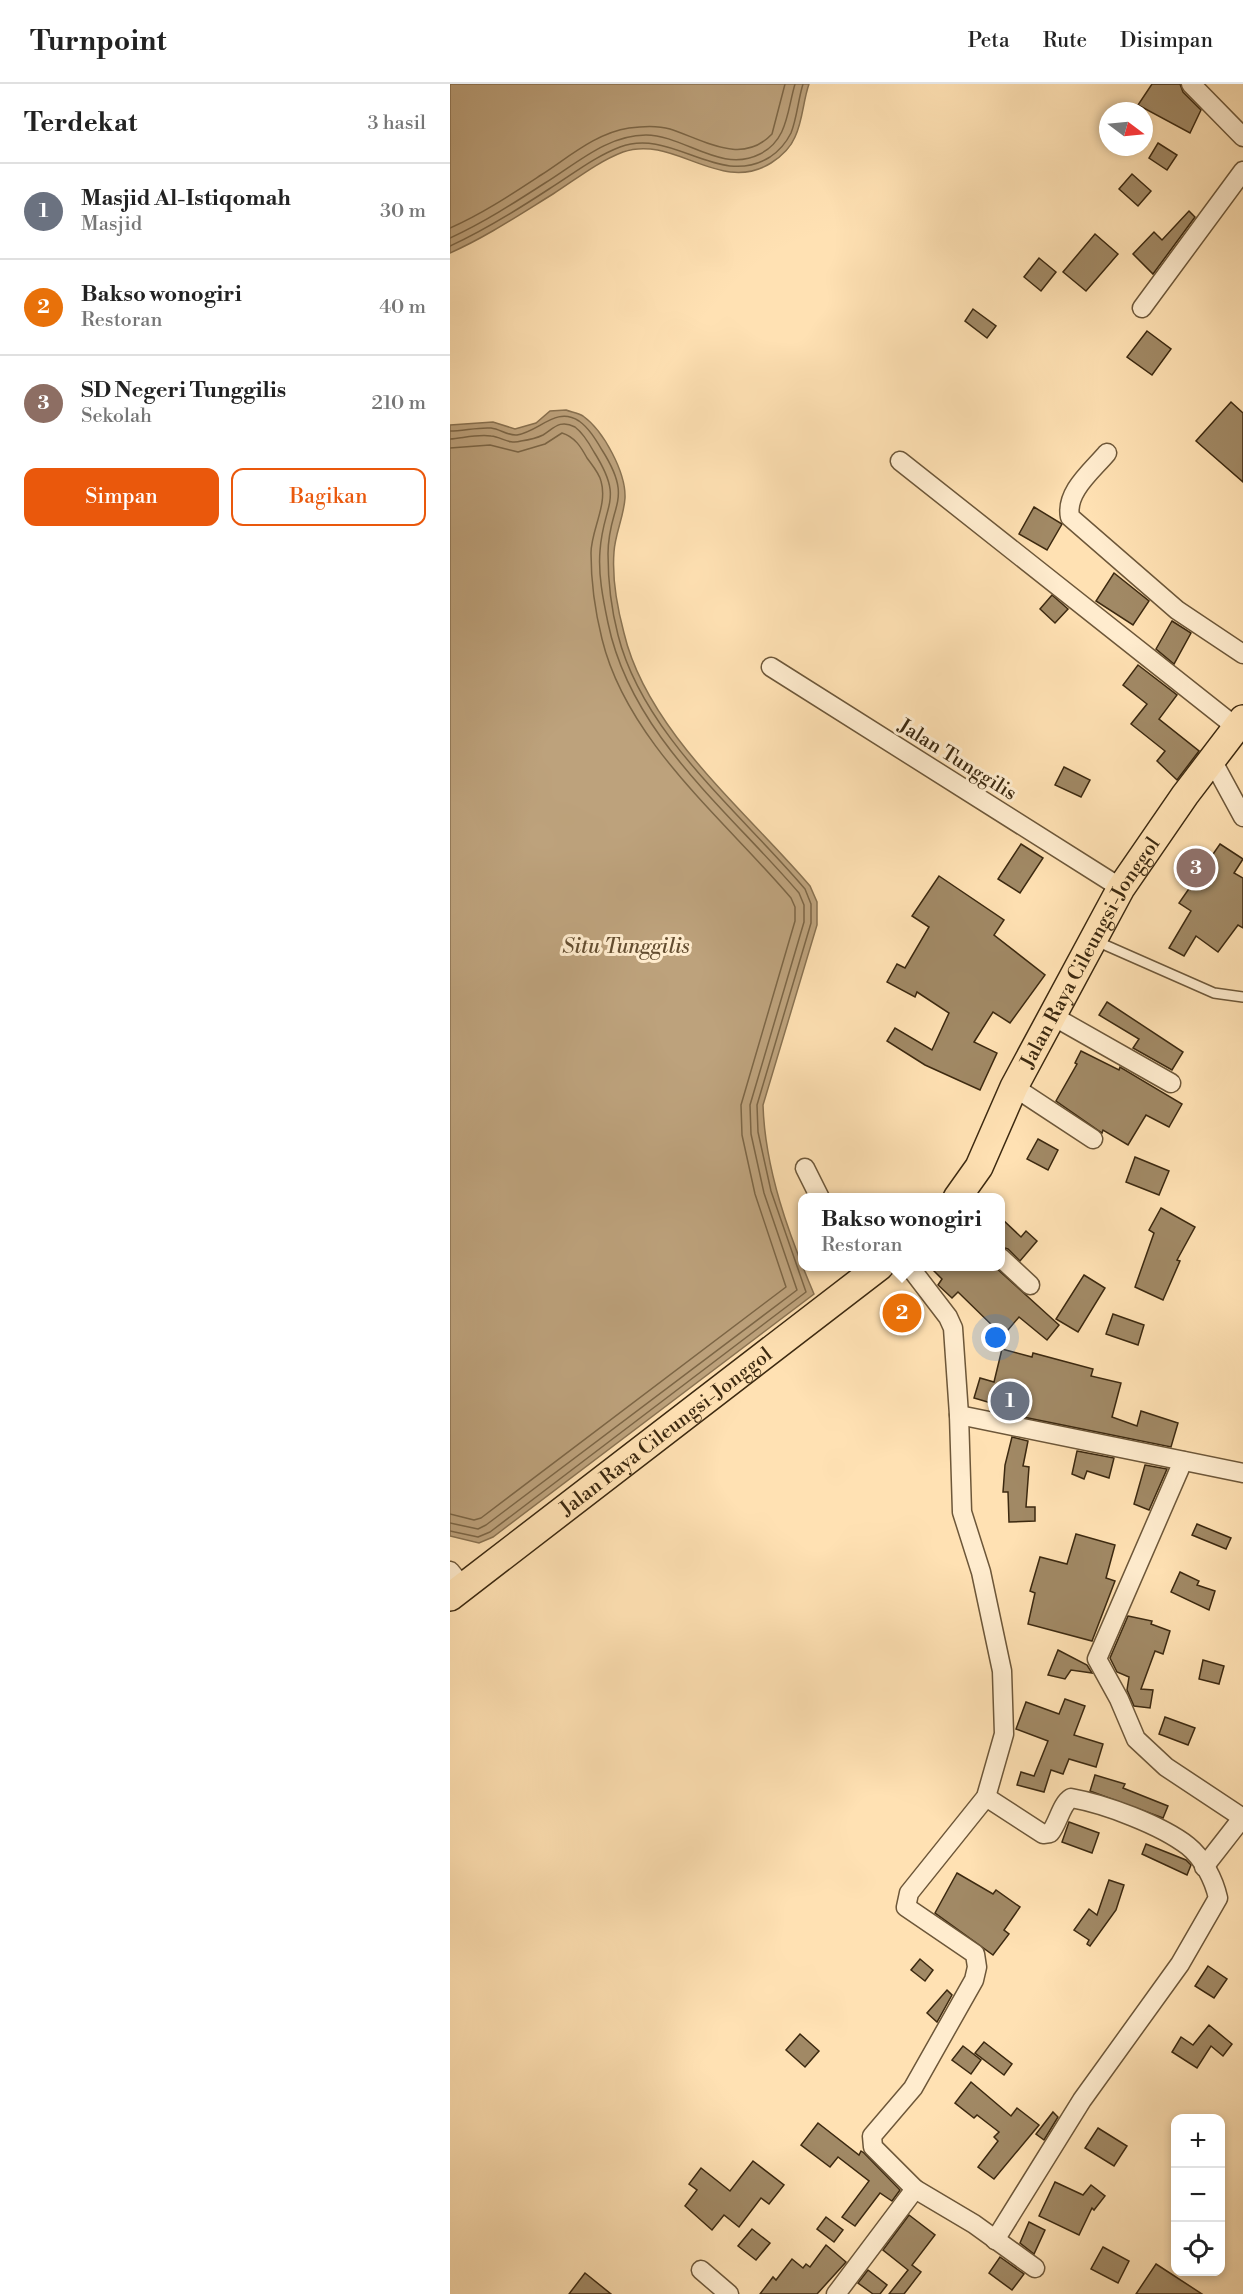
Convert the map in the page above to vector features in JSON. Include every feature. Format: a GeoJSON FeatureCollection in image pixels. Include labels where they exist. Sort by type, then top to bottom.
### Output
{"type":"FeatureCollection","features":[{"type":"Feature","properties":{"kind":"main road","name":"Jalan Raya Cileungsi-Jonggol"},"geometry":{"type":"LineString","coordinates":[[960,1193],[979,1167],[1014,1087],[1121,888],[1240,723]]}},
{"type":"Feature","properties":{"kind":"main road","name":"Jalan Raya Cileungsi-Jonggol"},"geometry":{"type":"LineString","coordinates":[[454,1585],[866,1271]]}},
{"type":"Feature","properties":{"kind":"street"},"geometry":{"type":"LineString","coordinates":[[1191,84],[1243,136]]}},
{"type":"Feature","properties":{"kind":"street"},"geometry":{"type":"LineString","coordinates":[[1142,308],[1240,182]]}},
{"type":"Feature","properties":{"kind":"street"},"geometry":{"type":"LineString","coordinates":[[1107,453],[1072,495],[1068,506],[1070,518],[1177,610],[1243,654]]}},
{"type":"Feature","properties":{"kind":"street"},"geometry":{"type":"LineString","coordinates":[[900,461],[1240,723]]}},
{"type":"Feature","properties":{"kind":"street","name":"Jalan Tunggilis"},"geometry":{"type":"LineString","coordinates":[[771,667],[1121,888]]}},
{"type":"Feature","properties":{"kind":"street"},"geometry":{"type":"LineString","coordinates":[[1212,760],[1243,817]]}},
{"type":"Feature","properties":{"kind":"street"},"geometry":{"type":"LineString","coordinates":[[1051,1015],[1170,1083]]}},
{"type":"Feature","properties":{"kind":"street"},"geometry":{"type":"LineString","coordinates":[[1014,1087],[1093,1139]]}},
{"type":"Feature","properties":{"kind":"street"},"geometry":{"type":"LineString","coordinates":[[805,1168],[818,1193]]}},
{"type":"Feature","properties":{"kind":"street"},"geometry":{"type":"LineString","coordinates":[[1005,1261],[1030,1285]]}},
{"type":"Feature","properties":{"kind":"street"},"geometry":{"type":"LineString","coordinates":[[913,1271],[948,1317],[952,1328],[959,1415],[962,1512],[981,1572],[1002,1671],[1004,1734],[986,1797],[909,1893],[906,1900],[906,1907],[975,1954],[977,1967],[974,1980],[913,2088],[872,2136],[873,2147],[915,2189],[1035,2268]]}},
{"type":"Feature","properties":{"kind":"street"},"geometry":{"type":"LineString","coordinates":[[959,1415],[1243,1473]]}},
{"type":"Feature","properties":{"kind":"street"},"geometry":{"type":"LineString","coordinates":[[1183,1461],[1097,1659],[1119,1699],[1136,1739],[1166,1767],[1243,1817],[1204,1867]]}},
{"type":"Feature","properties":{"kind":"street"},"geometry":{"type":"LineString","coordinates":[[986,1797],[1044,1834],[1050,1833],[1058,1823],[1067,1800],[1071,1798],[1164,1831],[1189,1847],[1215,1884],[1218,1898],[1214,1910],[1180,1964],[1083,2100],[995,2240]]}},
{"type":"Feature","properties":{"kind":"street"},"geometry":{"type":"LineString","coordinates":[[845,2291],[915,2189]]}},
{"type":"Feature","properties":{"kind":"street"},"geometry":{"type":"LineString","coordinates":[[701,2270],[729,2294]]}},
{"type":"Feature","properties":{"kind":"lane"},"geometry":{"type":"LineString","coordinates":[[1094,940],[1214,993],[1243,996]]}},
{"type":"Feature","properties":{"kind":"water"},"geometry":{"type":"Polygon","coordinates":[[[450,84],[809,84],[798,131],[785,152],[771,163],[752,171],[734,172],[715,169],[660,151],[642,149],[623,152],[595,166],[502,225],[450,253],[450,84]]]}},
{"type":"Feature","properties":{"kind":"water","name":"Situ Tunggilis"},"geometry":{"type":"Polygon","coordinates":[[[566,410],[583,416],[599,432],[618,465],[625,498],[615,545],[614,582],[617,603],[636,669],[654,703],[676,737],[702,768],[810,886],[817,902],[817,925],[763,1105],[773,1178],[798,1254],[798,1271],[805,1271],[814,1294],[493,1537],[479,1543],[450,1536],[450,425],[493,422],[515,429],[536,423],[550,411],[566,410]]]}},
{"type":"Feature","properties":{"kind":"building"},"geometry":{"type":"Polygon","coordinates":[[[1152,84],[1180,84],[1183,92],[1201,110],[1190,133],[1153,113],[1153,102],[1140,102],[1152,84]]]}},
{"type":"Feature","properties":{"kind":"building"},"geometry":{"type":"Polygon","coordinates":[[[1158,143],[1177,155],[1167,170],[1149,158],[1153,156],[1158,143]]]}},
{"type":"Feature","properties":{"kind":"building"},"geometry":{"type":"Polygon","coordinates":[[[1132,174],[1151,191],[1138,206],[1119,189],[1132,174]]]}},
{"type":"Feature","properties":{"kind":"building"},"geometry":{"type":"Polygon","coordinates":[[[1189,211],[1195,217],[1153,274],[1133,254],[1154,232],[1162,240],[1189,211]]]}},
{"type":"Feature","properties":{"kind":"building"},"geometry":{"type":"Polygon","coordinates":[[[1095,234],[1118,254],[1086,291],[1063,272],[1095,234]]]}},
{"type":"Feature","properties":{"kind":"building"},"geometry":{"type":"Polygon","coordinates":[[[1039,258],[1056,272],[1041,291],[1024,277],[1039,258]]]}},
{"type":"Feature","properties":{"kind":"building"},"geometry":{"type":"Polygon","coordinates":[[[973,309],[996,326],[987,338],[965,321],[973,309]]]}},
{"type":"Feature","properties":{"kind":"building"},"geometry":{"type":"Polygon","coordinates":[[[1147,331],[1171,349],[1152,375],[1127,357],[1147,331]]]}},
{"type":"Feature","properties":{"kind":"building"},"geometry":{"type":"Polygon","coordinates":[[[1231,402],[1243,413],[1243,482],[1196,441],[1231,402]]]}},
{"type":"Feature","properties":{"kind":"building"},"geometry":{"type":"Polygon","coordinates":[[[1034,507],[1062,524],[1047,550],[1019,534],[1034,507]]]}},
{"type":"Feature","properties":{"kind":"building"},"geometry":{"type":"Polygon","coordinates":[[[1114,573],[1149,601],[1133,625],[1096,601],[1114,573]]]}},
{"type":"Feature","properties":{"kind":"building"},"geometry":{"type":"Polygon","coordinates":[[[1052,595],[1068,609],[1055,623],[1040,609],[1052,595]]]}},
{"type":"Feature","properties":{"kind":"building"},"geometry":{"type":"Polygon","coordinates":[[[1172,621],[1191,633],[1174,664],[1156,649],[1172,621]]]}},
{"type":"Feature","properties":{"kind":"building"},"geometry":{"type":"Polygon","coordinates":[[[1138,665],[1177,695],[1159,719],[1199,751],[1177,780],[1157,761],[1165,751],[1131,724],[1147,704],[1123,685],[1138,665]]]}},
{"type":"Feature","properties":{"kind":"building"},"geometry":{"type":"Polygon","coordinates":[[[1064,767],[1090,780],[1081,797],[1055,785],[1064,767]]]}},
{"type":"Feature","properties":{"kind":"building"},"geometry":{"type":"Polygon","coordinates":[[[1021,844],[1043,858],[1020,893],[998,879],[1021,844]]]}},
{"type":"Feature","properties":{"kind":"building"},"geometry":{"type":"Polygon","coordinates":[[[1220,844],[1243,859],[1234,873],[1243,878],[1243,928],[1238,925],[1218,952],[1196,936],[1184,956],[1169,948],[1191,911],[1179,903],[1220,844]]]}},
{"type":"Feature","properties":{"kind":"building"},"geometry":{"type":"Polygon","coordinates":[[[939,876],[1004,920],[994,935],[1045,975],[1010,1023],[993,1012],[974,1042],[997,1053],[980,1090],[925,1065],[887,1041],[895,1028],[932,1050],[949,1013],[917,992],[915,997],[887,982],[897,964],[905,968],[929,927],[912,916],[939,876]]]}},
{"type":"Feature","properties":{"kind":"building"},"geometry":{"type":"Polygon","coordinates":[[[1107,1002],[1183,1052],[1172,1070],[1133,1048],[1139,1039],[1099,1015],[1107,1002]]]}},
{"type":"Feature","properties":{"kind":"building"},"geometry":{"type":"Polygon","coordinates":[[[1081,1051],[1119,1070],[1120,1067],[1182,1104],[1169,1127],[1146,1115],[1128,1145],[1103,1130],[1102,1133],[1056,1101],[1077,1064],[1075,1063],[1081,1051]]]}},
{"type":"Feature","properties":{"kind":"building"},"geometry":{"type":"Polygon","coordinates":[[[1038,1139],[1058,1150],[1048,1170],[1027,1159],[1038,1139]]]}},
{"type":"Feature","properties":{"kind":"building"},"geometry":{"type":"Polygon","coordinates":[[[1135,1157],[1169,1171],[1159,1195],[1126,1182],[1135,1157]]]}},
{"type":"Feature","properties":{"kind":"building"},"geometry":{"type":"Polygon","coordinates":[[[1161,1208],[1195,1227],[1177,1260],[1180,1261],[1163,1300],[1135,1287],[1154,1233],[1149,1230],[1161,1208]]]}},
{"type":"Feature","properties":{"kind":"building"},"geometry":{"type":"Polygon","coordinates":[[[1005,1222],[1021,1237],[1026,1231],[1037,1241],[1020,1261],[1005,1248],[1005,1222]]]}},
{"type":"Feature","properties":{"kind":"building"},"geometry":{"type":"Polygon","coordinates":[[[934,1271],[1000,1271],[1059,1325],[1047,1340],[1019,1317],[1003,1336],[958,1292],[952,1298],[938,1285],[942,1279],[934,1271]]]}},
{"type":"Feature","properties":{"kind":"building"},"geometry":{"type":"Polygon","coordinates":[[[1084,1275],[1105,1288],[1078,1332],[1056,1319],[1084,1275]]]}},
{"type":"Feature","properties":{"kind":"building"},"geometry":{"type":"Polygon","coordinates":[[[1113,1314],[1144,1325],[1138,1345],[1106,1334],[1113,1314]]]}},
{"type":"Feature","properties":{"kind":"building"},"geometry":{"type":"Polygon","coordinates":[[[1002,1349],[1032,1357],[1033,1353],[1093,1369],[1091,1376],[1121,1383],[1112,1417],[1137,1426],[1141,1411],[1178,1423],[1171,1447],[1008,1414],[997,1410],[998,1405],[974,1398],[980,1378],[994,1382],[1002,1349]]]}},
{"type":"Feature","properties":{"kind":"building"},"geometry":{"type":"Polygon","coordinates":[[[1012,1437],[1028,1441],[1023,1466],[1029,1467],[1026,1507],[1035,1507],[1035,1521],[1009,1522],[1008,1492],[1003,1492],[1005,1465],[1012,1437]]]}},
{"type":"Feature","properties":{"kind":"building"},"geometry":{"type":"Polygon","coordinates":[[[1077,1451],[1114,1458],[1109,1478],[1087,1471],[1084,1479],[1072,1474],[1077,1451]]]}},
{"type":"Feature","properties":{"kind":"building"},"geometry":{"type":"Polygon","coordinates":[[[1145,1465],[1167,1469],[1149,1510],[1134,1504],[1145,1465]]]}},
{"type":"Feature","properties":{"kind":"building"},"geometry":{"type":"Polygon","coordinates":[[[1197,1524],[1231,1538],[1226,1549],[1192,1535],[1197,1524]]]}},
{"type":"Feature","properties":{"kind":"building"},"geometry":{"type":"Polygon","coordinates":[[[1076,1534],[1115,1545],[1106,1578],[1115,1581],[1092,1641],[1028,1624],[1035,1593],[1030,1591],[1040,1557],[1067,1564],[1076,1534]]]}},
{"type":"Feature","properties":{"kind":"building"},"geometry":{"type":"Polygon","coordinates":[[[1180,1572],[1199,1581],[1197,1585],[1215,1591],[1209,1610],[1171,1592],[1180,1572]]]}},
{"type":"Feature","properties":{"kind":"building"},"geometry":{"type":"Polygon","coordinates":[[[1128,1616],[1152,1621],[1151,1624],[1170,1631],[1163,1654],[1155,1651],[1141,1689],[1153,1690],[1150,1708],[1134,1706],[1127,1690],[1129,1677],[1117,1672],[1110,1658],[1128,1616]]]}},
{"type":"Feature","properties":{"kind":"building"},"geometry":{"type":"Polygon","coordinates":[[[1058,1650],[1087,1665],[1092,1673],[1071,1670],[1065,1679],[1048,1675],[1058,1650]]]}},
{"type":"Feature","properties":{"kind":"building"},"geometry":{"type":"Polygon","coordinates":[[[1203,1660],[1224,1666],[1219,1684],[1199,1679],[1203,1660]]]}},
{"type":"Feature","properties":{"kind":"building"},"geometry":{"type":"Polygon","coordinates":[[[1065,1699],[1085,1706],[1074,1735],[1103,1744],[1096,1767],[1069,1759],[1063,1774],[1051,1770],[1044,1792],[1017,1785],[1021,1772],[1034,1776],[1048,1741],[1016,1729],[1026,1702],[1059,1714],[1065,1699]]]}},
{"type":"Feature","properties":{"kind":"building"},"geometry":{"type":"Polygon","coordinates":[[[1165,1717],[1195,1728],[1188,1745],[1159,1734],[1165,1717]]]}},
{"type":"Feature","properties":{"kind":"building"},"geometry":{"type":"Polygon","coordinates":[[[1095,1775],[1125,1784],[1123,1788],[1168,1806],[1163,1818],[1090,1791],[1095,1775]]]}},
{"type":"Feature","properties":{"kind":"building"},"geometry":{"type":"Polygon","coordinates":[[[1069,1822],[1099,1833],[1092,1853],[1062,1842],[1069,1822]]]}},
{"type":"Feature","properties":{"kind":"building"},"geometry":{"type":"Polygon","coordinates":[[[1146,1844],[1186,1860],[1191,1865],[1187,1875],[1142,1854],[1146,1844]]]}},
{"type":"Feature","properties":{"kind":"building"},"geometry":{"type":"Polygon","coordinates":[[[957,1873],[993,1894],[996,1890],[1020,1907],[1004,1930],[1009,1934],[993,1955],[935,1913],[957,1873]]]}},
{"type":"Feature","properties":{"kind":"building"},"geometry":{"type":"Polygon","coordinates":[[[1109,1880],[1124,1885],[1116,1910],[1090,1946],[1087,1944],[1089,1940],[1074,1930],[1089,1909],[1097,1915],[1109,1880]]]}},
{"type":"Feature","properties":{"kind":"building"},"geometry":{"type":"Polygon","coordinates":[[[920,1959],[933,1970],[925,1981],[911,1970],[920,1959]]]}},
{"type":"Feature","properties":{"kind":"building"},"geometry":{"type":"Polygon","coordinates":[[[1208,1966],[1227,1979],[1214,1998],[1195,1986],[1208,1966]]]}},
{"type":"Feature","properties":{"kind":"building"},"geometry":{"type":"Polygon","coordinates":[[[947,1990],[952,1995],[937,2022],[927,2013],[947,1990]]]}},
{"type":"Feature","properties":{"kind":"building"},"geometry":{"type":"Polygon","coordinates":[[[1209,2025],[1232,2044],[1223,2056],[1211,2046],[1197,2068],[1172,2052],[1181,2037],[1193,2045],[1209,2025]]]}},
{"type":"Feature","properties":{"kind":"building"},"geometry":{"type":"Polygon","coordinates":[[[800,2034],[819,2051],[805,2067],[786,2050],[800,2034]]]}},
{"type":"Feature","properties":{"kind":"building"},"geometry":{"type":"Polygon","coordinates":[[[984,2042],[1012,2064],[1004,2075],[975,2053],[984,2042]]]}},
{"type":"Feature","properties":{"kind":"building"},"geometry":{"type":"Polygon","coordinates":[[[963,2046],[981,2060],[971,2074],[952,2060],[963,2046]]]}},
{"type":"Feature","properties":{"kind":"building"},"geometry":{"type":"Polygon","coordinates":[[[971,2082],[1011,2116],[1017,2108],[1039,2125],[994,2179],[978,2167],[998,2141],[994,2137],[999,2132],[977,2115],[974,2118],[955,2103],[971,2082]]]}},
{"type":"Feature","properties":{"kind":"building"},"geometry":{"type":"Polygon","coordinates":[[[1053,2112],[1058,2117],[1044,2140],[1036,2134],[1053,2112]]]}},
{"type":"Feature","properties":{"kind":"building"},"geometry":{"type":"Polygon","coordinates":[[[818,2123],[859,2155],[861,2151],[864,2153],[900,2190],[892,2201],[880,2193],[855,2226],[842,2217],[869,2181],[838,2157],[830,2167],[801,2145],[818,2123]]]}},
{"type":"Feature","properties":{"kind":"building"},"geometry":{"type":"Polygon","coordinates":[[[1098,2128],[1127,2146],[1114,2166],[1085,2148],[1098,2128]]]}},
{"type":"Feature","properties":{"kind":"building"},"geometry":{"type":"Polygon","coordinates":[[[753,2161],[784,2185],[769,2204],[761,2198],[739,2227],[724,2215],[712,2230],[685,2206],[697,2190],[689,2184],[701,2168],[730,2191],[753,2161]]]}},
{"type":"Feature","properties":{"kind":"building"},"geometry":{"type":"Polygon","coordinates":[[[1055,2182],[1083,2195],[1091,2185],[1105,2196],[1094,2210],[1092,2208],[1079,2235],[1039,2216],[1055,2182]]]}},
{"type":"Feature","properties":{"kind":"building"},"geometry":{"type":"Polygon","coordinates":[[[909,2215],[935,2235],[912,2265],[921,2272],[904,2294],[889,2294],[908,2270],[883,2250],[909,2215]]]}},
{"type":"Feature","properties":{"kind":"building"},"geometry":{"type":"Polygon","coordinates":[[[826,2217],[843,2230],[834,2242],[817,2229],[826,2217]]]}},
{"type":"Feature","properties":{"kind":"building"},"geometry":{"type":"Polygon","coordinates":[[[1029,2222],[1045,2230],[1034,2254],[1020,2243],[1029,2222]]]}},
{"type":"Feature","properties":{"kind":"building"},"geometry":{"type":"Polygon","coordinates":[[[752,2229],[770,2243],[756,2260],[738,2246],[752,2229]]]}},
{"type":"Feature","properties":{"kind":"building"},"geometry":{"type":"Polygon","coordinates":[[[826,2245],[846,2262],[817,2294],[760,2294],[773,2277],[776,2280],[792,2259],[803,2268],[806,2264],[810,2267],[826,2245]]]}},
{"type":"Feature","properties":{"kind":"building"},"geometry":{"type":"Polygon","coordinates":[[[1103,2247],[1129,2261],[1118,2283],[1091,2269],[1103,2247]]]}},
{"type":"Feature","properties":{"kind":"building"},"geometry":{"type":"Polygon","coordinates":[[[1000,2257],[1024,2274],[1012,2290],[989,2273],[1000,2257]]]}},
{"type":"Feature","properties":{"kind":"building"},"geometry":{"type":"Polygon","coordinates":[[[1156,2264],[1171,2276],[1202,2294],[1136,2294],[1156,2264]]]}},
{"type":"Feature","properties":{"kind":"building"},"geometry":{"type":"Polygon","coordinates":[[[868,2270],[887,2285],[880,2294],[873,2294],[858,2283],[868,2270]]]}},
{"type":"Feature","properties":{"kind":"building"},"geometry":{"type":"Polygon","coordinates":[[[585,2273],[611,2294],[569,2294],[585,2273]]]}},
{"type":"Feature","properties":{"kind":"place","name":"SD Negeri Tunggilis"},"geometry":{"type":"Point","coordinates":[1196,868]}},
{"type":"Feature","properties":{"kind":"place","name":"Bakso wonogiri"},"geometry":{"type":"Point","coordinates":[902,1313]}},
{"type":"Feature","properties":{"kind":"place","name":"Masjid Al-Istiqomah"},"geometry":{"type":"Point","coordinates":[1010,1401]}}]}
